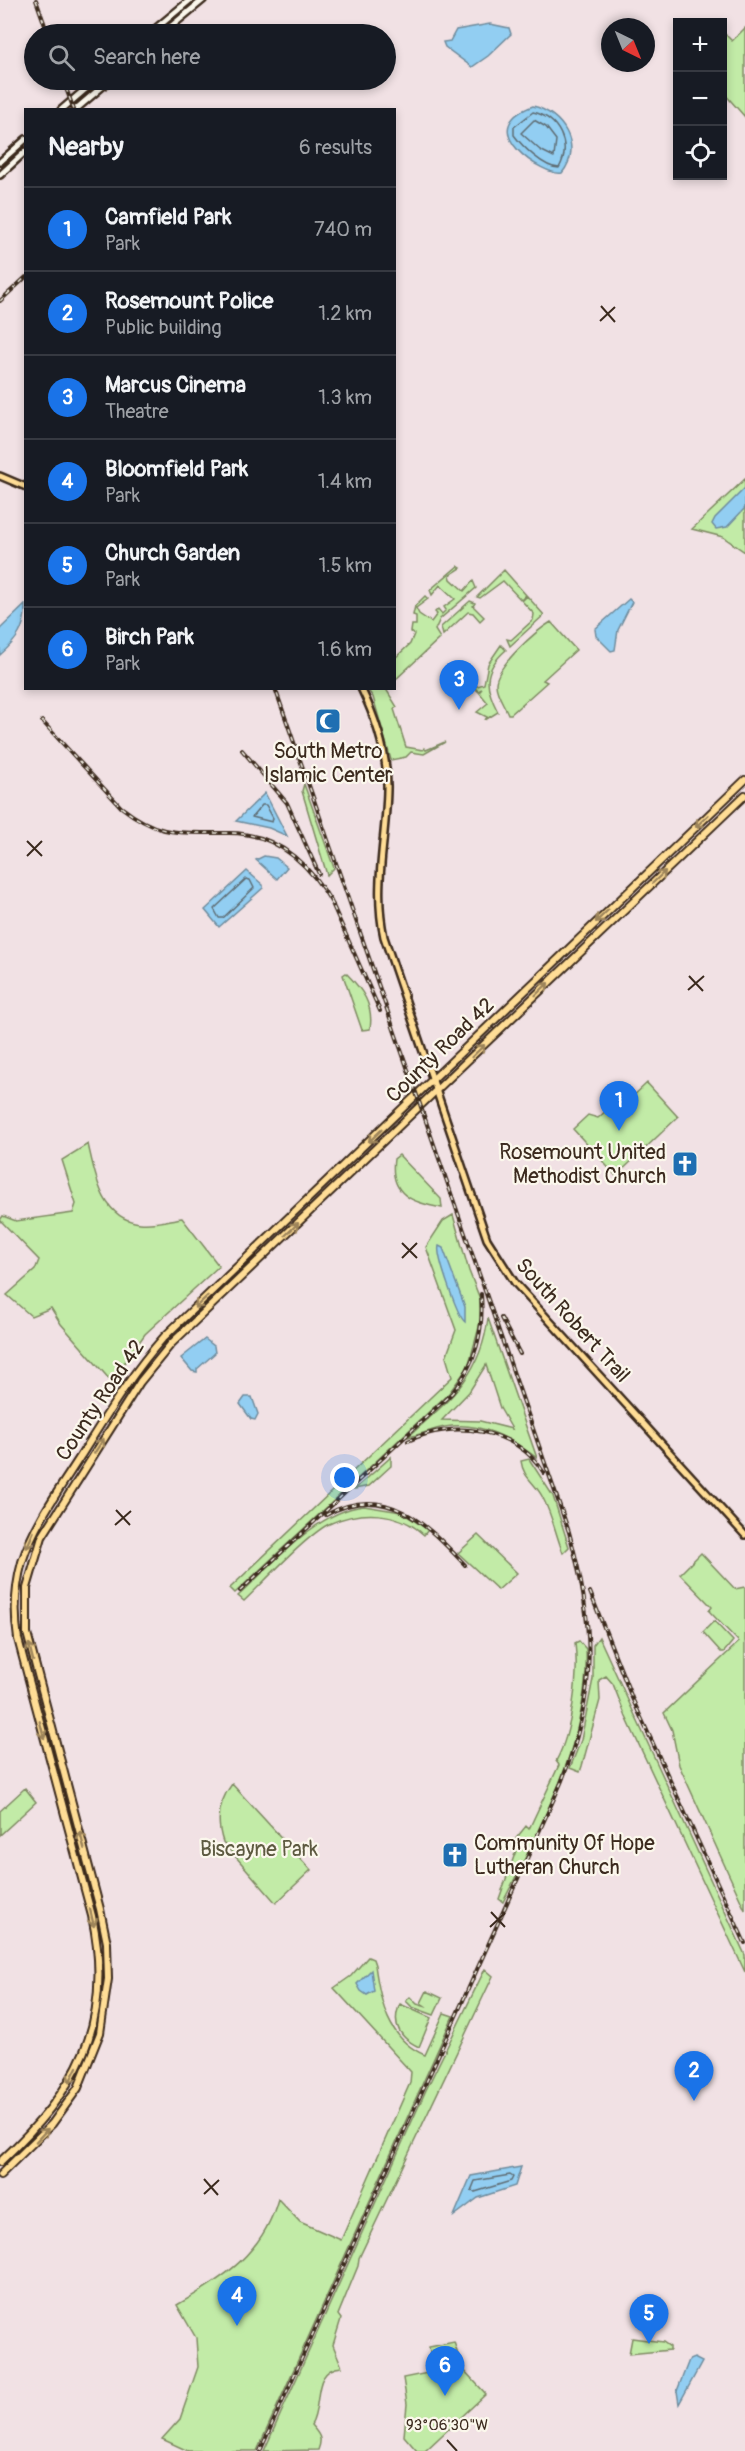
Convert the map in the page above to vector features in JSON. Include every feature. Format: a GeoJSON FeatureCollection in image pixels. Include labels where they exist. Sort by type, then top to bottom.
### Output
{"type":"FeatureCollection","features":[{"type":"Feature","properties":{"kind":"highway","name":"County Road 42"},"geometry":{"type":"LineString","coordinates":[[0,2162],[45,2118],[69,2084],[91,2031],[98,1987],[98,1951],[92,1916],[18,1639],[16,1594],[19,1573],[29,1543],[66,1479],[148,1356],[180,1321],[745,780]]}},
{"type":"Feature","properties":{"kind":"highway","name":"County Road 42"},"geometry":{"type":"LineString","coordinates":[[0,2175],[52,2124],[78,2088],[97,2046],[108,1989],[108,1952],[100,1909],[28,1642],[27,1588],[38,1545],[140,1382],[163,1353],[745,795]]}},
{"type":"Feature","properties":{"kind":"highway"},"geometry":{"type":"LineString","coordinates":[[583,950],[634,897],[638,882]]}},
{"type":"Feature","properties":{"kind":"main road"},"geometry":{"type":"LineString","coordinates":[[161,24],[190,0]]}},
{"type":"Feature","properties":{"kind":"main road"},"geometry":{"type":"LineString","coordinates":[[174,24],[203,0]]}},
{"type":"Feature","properties":{"kind":"main road"},"geometry":{"type":"LineString","coordinates":[[63,108],[84,90]]}},
{"type":"Feature","properties":{"kind":"main road"},"geometry":{"type":"LineString","coordinates":[[77,108],[98,90]]}},
{"type":"Feature","properties":{"kind":"main road"},"geometry":{"type":"LineString","coordinates":[[0,162],[24,141]]}},
{"type":"Feature","properties":{"kind":"main road"},"geometry":{"type":"LineString","coordinates":[[0,175],[24,153]]}},
{"type":"Feature","properties":{"kind":"main road"},"geometry":{"type":"LineString","coordinates":[[0,476],[24,486]]}},
{"type":"Feature","properties":{"kind":"main road"},"geometry":{"type":"LineString","coordinates":[[362,690],[375,721],[386,770],[386,810],[378,886],[382,926],[433,1081]]}},
{"type":"Feature","properties":{"kind":"main road","name":"South Robert Trail"},"geometry":{"type":"LineString","coordinates":[[433,1081],[487,1239],[503,1268],[745,1535]]}},
{"type":"Feature","properties":{"kind":"green space"},"geometry":{"type":"Polygon","coordinates":[[[745,28],[745,117],[727,97],[727,36],[732,41],[745,28]]]}},
{"type":"Feature","properties":{"kind":"green space"},"geometry":{"type":"Polygon","coordinates":[[[745,479],[745,552],[723,537],[692,529],[745,479]]]}},
{"type":"Feature","properties":{"kind":"green space"},"geometry":{"type":"Polygon","coordinates":[[[458,566],[461,568],[450,575],[451,579],[464,591],[473,581],[476,588],[440,619],[435,630],[440,638],[396,679],[396,657],[410,644],[414,634],[411,632],[412,625],[416,625],[416,616],[413,615],[415,606],[425,596],[428,599],[416,608],[419,614],[431,622],[438,609],[442,614],[446,610],[444,607],[455,599],[440,585],[432,595],[430,590],[458,566]]]}},
{"type":"Feature","properties":{"kind":"green space"},"geometry":{"type":"Polygon","coordinates":[[[504,570],[526,595],[521,600],[503,581],[480,598],[477,597],[504,570]]]}},
{"type":"Feature","properties":{"kind":"green space"},"geometry":{"type":"Polygon","coordinates":[[[527,596],[544,615],[510,646],[507,639],[511,640],[533,620],[534,614],[522,601],[527,596]]]}},
{"type":"Feature","properties":{"kind":"green space"},"geometry":{"type":"Polygon","coordinates":[[[470,601],[475,603],[473,606],[484,617],[480,621],[473,613],[468,612],[443,635],[441,627],[470,601]]]}},
{"type":"Feature","properties":{"kind":"green space"},"geometry":{"type":"Polygon","coordinates":[[[551,622],[576,650],[543,680],[547,682],[511,714],[508,714],[497,692],[496,684],[502,668],[536,633],[551,622]]]}},
{"type":"Feature","properties":{"kind":"green space"},"geometry":{"type":"Polygon","coordinates":[[[501,645],[506,650],[493,665],[488,679],[490,695],[498,712],[485,720],[487,717],[477,712],[488,703],[479,692],[482,689],[478,691],[474,687],[484,684],[488,664],[501,645]]]}},
{"type":"Feature","properties":{"kind":"green space"},"geometry":{"type":"Polygon","coordinates":[[[368,690],[387,690],[397,707],[394,709],[406,747],[426,750],[445,742],[424,754],[411,752],[406,757],[391,760],[373,697],[368,690]]]}},
{"type":"Feature","properties":{"kind":"green space"},"geometry":{"type":"Polygon","coordinates":[[[304,784],[334,868],[327,875],[302,791],[304,784]]]}},
{"type":"Feature","properties":{"kind":"green space"},"geometry":{"type":"Polygon","coordinates":[[[346,973],[366,998],[370,1012],[370,1029],[362,1030],[343,975],[346,973]]]}},
{"type":"Feature","properties":{"kind":"green space"},"geometry":{"type":"Polygon","coordinates":[[[647,1083],[678,1117],[616,1176],[573,1129],[588,1115],[598,1118],[606,1111],[612,1116],[647,1083]]]}},
{"type":"Feature","properties":{"kind":"green space"},"geometry":{"type":"Polygon","coordinates":[[[88,1144],[97,1181],[108,1204],[116,1213],[127,1220],[140,1223],[156,1223],[182,1218],[219,1266],[145,1334],[111,1381],[61,1324],[51,1308],[31,1316],[7,1295],[35,1270],[39,1260],[0,1220],[3,1216],[16,1221],[73,1213],[76,1204],[62,1160],[88,1144]]]}},
{"type":"Feature","properties":{"kind":"green space"},"geometry":{"type":"Polygon","coordinates":[[[399,1155],[441,1199],[442,1208],[413,1200],[399,1189],[393,1171],[394,1159],[399,1155]]]}},
{"type":"Feature","properties":{"kind":"green space"},"geometry":{"type":"Polygon","coordinates":[[[453,1215],[469,1271],[480,1299],[481,1320],[468,1367],[449,1393],[235,1593],[230,1588],[452,1377],[446,1357],[456,1330],[426,1247],[443,1221],[453,1215]]]}},
{"type":"Feature","properties":{"kind":"green space"},"geometry":{"type":"Polygon","coordinates":[[[488,1318],[537,1458],[505,1438],[470,1426],[445,1427],[408,1437],[461,1385],[478,1356],[488,1318]],[[486,1365],[469,1392],[442,1420],[480,1421],[512,1429],[500,1408],[486,1365]]]}},
{"type":"Feature","properties":{"kind":"green space"},"geometry":{"type":"Polygon","coordinates":[[[391,1457],[391,1466],[369,1486],[355,1489],[391,1457]]]}},
{"type":"Feature","properties":{"kind":"green space"},"geometry":{"type":"Polygon","coordinates":[[[529,1459],[553,1496],[569,1547],[563,1553],[546,1505],[522,1467],[521,1461],[529,1459]]]}},
{"type":"Feature","properties":{"kind":"green space"},"geometry":{"type":"Polygon","coordinates":[[[364,1506],[401,1512],[428,1530],[424,1535],[403,1521],[378,1515],[341,1519],[329,1524],[309,1538],[244,1601],[238,1596],[312,1528],[346,1510],[364,1506]]]}},
{"type":"Feature","properties":{"kind":"green space"},"geometry":{"type":"Polygon","coordinates":[[[478,1535],[517,1573],[498,1590],[458,1553],[478,1535]]]}},
{"type":"Feature","properties":{"kind":"green space"},"geometry":{"type":"Polygon","coordinates":[[[701,1553],[735,1589],[745,1587],[745,1910],[679,1765],[672,1730],[664,1713],[739,1642],[709,1611],[712,1607],[680,1574],[701,1553]]]}},
{"type":"Feature","properties":{"kind":"green space"},"geometry":{"type":"Polygon","coordinates":[[[714,1621],[733,1641],[724,1652],[721,1652],[703,1632],[714,1621]]]}},
{"type":"Feature","properties":{"kind":"green space"},"geometry":{"type":"Polygon","coordinates":[[[599,1637],[745,1955],[745,1972],[626,1717],[613,1684],[606,1676],[599,1680],[600,1700],[580,1772],[570,1768],[581,1740],[593,1679],[593,1645],[599,1637]]]}},
{"type":"Feature","properties":{"kind":"green space"},"geometry":{"type":"Polygon","coordinates":[[[579,1641],[586,1649],[585,1682],[572,1748],[547,1812],[503,1902],[499,1899],[518,1845],[514,1841],[526,1826],[529,1829],[559,1765],[556,1761],[562,1749],[573,1704],[576,1671],[575,1643],[579,1641]]]}},
{"type":"Feature","properties":{"kind":"green space","name":"Biscayne Park"},"geometry":{"type":"Polygon","coordinates":[[[232,1784],[311,1870],[276,1903],[223,1842],[219,1827],[221,1805],[232,1784]]]}},
{"type":"Feature","properties":{"kind":"green space"},"geometry":{"type":"Polygon","coordinates":[[[25,1788],[36,1802],[0,1835],[0,1811],[25,1788]]]}},
{"type":"Feature","properties":{"kind":"green space"},"geometry":{"type":"Polygon","coordinates":[[[368,1957],[373,1959],[375,1965],[388,2018],[402,2040],[412,2048],[425,2055],[444,2013],[453,2016],[257,2451],[188,2451],[162,2439],[180,2419],[198,2367],[196,2338],[177,2305],[210,2285],[240,2262],[262,2235],[278,2199],[300,2222],[341,2240],[410,2083],[411,2072],[334,1988],[351,1976],[368,1957]]]}},
{"type":"Feature","properties":{"kind":"green space"},"geometry":{"type":"Polygon","coordinates":[[[485,1969],[493,1976],[359,2258],[358,2266],[338,2315],[341,2319],[333,2345],[342,2367],[332,2369],[321,2381],[311,2425],[319,2436],[318,2450],[264,2451],[426,2090],[485,1969]]]}},
{"type":"Feature","properties":{"kind":"green space"},"geometry":{"type":"Polygon","coordinates":[[[427,1991],[442,1998],[434,2015],[412,2007],[406,2001],[410,1997],[417,2004],[427,2007],[421,2003],[427,1991]]]}},
{"type":"Feature","properties":{"kind":"green space"},"geometry":{"type":"Polygon","coordinates":[[[400,2004],[431,2018],[419,2047],[402,2035],[399,2030],[397,2011],[400,2004]]]}},
{"type":"Feature","properties":{"kind":"green space"},"geometry":{"type":"Polygon","coordinates":[[[632,2338],[663,2342],[670,2347],[670,2350],[629,2354],[632,2338]]]}},
{"type":"Feature","properties":{"kind":"green space"},"geometry":{"type":"Polygon","coordinates":[[[454,2342],[462,2368],[486,2394],[425,2451],[417,2451],[404,2436],[407,2404],[403,2378],[433,2372],[429,2347],[454,2342]]]}},
{"type":"Feature","properties":{"kind":"water"},"geometry":{"type":"Polygon","coordinates":[[[490,24],[509,28],[511,34],[488,56],[472,67],[445,47],[443,42],[450,41],[456,30],[490,24]]]}},
{"type":"Feature","properties":{"kind":"water"},"geometry":{"type":"Polygon","coordinates":[[[533,106],[553,116],[567,132],[571,152],[562,173],[553,172],[529,160],[510,138],[509,127],[515,116],[533,106]]]}},
{"type":"Feature","properties":{"kind":"water"},"geometry":{"type":"Polygon","coordinates":[[[745,488],[745,508],[727,527],[716,529],[712,524],[715,518],[745,488]]]}},
{"type":"Feature","properties":{"kind":"water"},"geometry":{"type":"Polygon","coordinates":[[[629,599],[632,602],[618,630],[615,650],[611,651],[596,636],[595,629],[629,599]]]}},
{"type":"Feature","properties":{"kind":"water"},"geometry":{"type":"Polygon","coordinates":[[[24,606],[22,627],[11,644],[0,655],[0,629],[24,606]]]}},
{"type":"Feature","properties":{"kind":"water"},"geometry":{"type":"Polygon","coordinates":[[[265,793],[287,836],[269,828],[236,821],[265,793]]]}},
{"type":"Feature","properties":{"kind":"water"},"geometry":{"type":"Polygon","coordinates":[[[264,856],[276,858],[287,867],[277,879],[256,860],[264,856]]]}},
{"type":"Feature","properties":{"kind":"water"},"geometry":{"type":"Polygon","coordinates":[[[247,871],[263,885],[263,888],[219,927],[205,910],[247,871]]]}},
{"type":"Feature","properties":{"kind":"water"},"geometry":{"type":"Polygon","coordinates":[[[439,1246],[443,1248],[465,1307],[465,1322],[448,1286],[439,1246]]]}},
{"type":"Feature","properties":{"kind":"water"},"geometry":{"type":"Polygon","coordinates":[[[205,1339],[214,1346],[215,1353],[197,1369],[197,1372],[192,1371],[181,1358],[205,1339]]]}},
{"type":"Feature","properties":{"kind":"water"},"geometry":{"type":"Polygon","coordinates":[[[245,1397],[252,1397],[258,1414],[255,1420],[251,1419],[240,1404],[245,1397]]]}},
{"type":"Feature","properties":{"kind":"water"},"geometry":{"type":"Polygon","coordinates":[[[371,1970],[374,1991],[367,1995],[357,1984],[371,1970]]]}},
{"type":"Feature","properties":{"kind":"water"},"geometry":{"type":"Polygon","coordinates":[[[521,2167],[515,2186],[478,2198],[454,2216],[471,2176],[521,2167]]]}},
{"type":"Feature","properties":{"kind":"water"},"geometry":{"type":"Polygon","coordinates":[[[694,2358],[702,2362],[679,2404],[677,2391],[689,2360],[694,2358]]]}},
{"type":"Feature","properties":{"kind":"railway"},"geometry":{"type":"LineString","coordinates":[[36,0],[44,24]]}},
{"type":"Feature","properties":{"kind":"railway"},"geometry":{"type":"LineString","coordinates":[[67,90],[73,108]]}},
{"type":"Feature","properties":{"kind":"railway"},"geometry":{"type":"LineString","coordinates":[[0,301],[24,279]]}},
{"type":"Feature","properties":{"kind":"railway"},"geometry":{"type":"LineString","coordinates":[[260,2451],[561,1783],[582,1718],[589,1658],[584,1598],[569,1532],[276,690]]}},
{"type":"Feature","properties":{"kind":"railway"},"geometry":{"type":"LineString","coordinates":[[42,721],[121,807],[135,817],[173,832],[247,834],[278,845],[303,865],[333,905]]}},
{"type":"Feature","properties":{"kind":"railway"},"geometry":{"type":"LineString","coordinates":[[242,750],[287,803],[319,874]]}},
{"type":"Feature","properties":{"kind":"railway"},"geometry":{"type":"LineString","coordinates":[[330,899],[380,1011]]}},
{"type":"Feature","properties":{"kind":"railway"},"geometry":{"type":"LineString","coordinates":[[240,1591],[452,1393],[473,1359],[477,1346],[481,1321],[481,1294]]}},
{"type":"Feature","properties":{"kind":"railway"},"geometry":{"type":"LineString","coordinates":[[501,1318],[520,1354]]}},
{"type":"Feature","properties":{"kind":"railway"},"geometry":{"type":"LineString","coordinates":[[408,1441],[444,1430],[482,1432],[501,1437],[518,1446],[544,1473]]}},
{"type":"Feature","properties":{"kind":"railway"},"geometry":{"type":"LineString","coordinates":[[326,1515],[348,1506],[368,1503],[386,1505],[404,1512],[420,1523],[465,1565]]}},
{"type":"Feature","properties":{"kind":"railway"},"geometry":{"type":"LineString","coordinates":[[590,1592],[632,1698],[745,1943]]}},
{"type":"Feature","properties":{"kind":"place","name":"Marcus Cinema"},"geometry":{"type":"Point","coordinates":[459,710]}},
{"type":"Feature","properties":{"kind":"place","name":"South Metro Islamic Center"},"geometry":{"type":"Point","coordinates":[328,721]}},
{"type":"Feature","properties":{"kind":"place","name":"Camfield Park"},"geometry":{"type":"Point","coordinates":[619,1131]}},
{"type":"Feature","properties":{"kind":"place","name":"Rosemount United Methodist Church"},"geometry":{"type":"Point","coordinates":[685,1164]}},
{"type":"Feature","properties":{"kind":"place","name":"Community Of Hope Lutheran Church"},"geometry":{"type":"Point","coordinates":[455,1855]}},
{"type":"Feature","properties":{"kind":"place","name":"Rosemount Police"},"geometry":{"type":"Point","coordinates":[694,2101]}},
{"type":"Feature","properties":{"kind":"place","name":"Bloomfield Park"},"geometry":{"type":"Point","coordinates":[237,2326]}},
{"type":"Feature","properties":{"kind":"place","name":"Church Garden"},"geometry":{"type":"Point","coordinates":[649,2344]}},
{"type":"Feature","properties":{"kind":"place","name":"Birch Park"},"geometry":{"type":"Point","coordinates":[445,2396]}}]}
